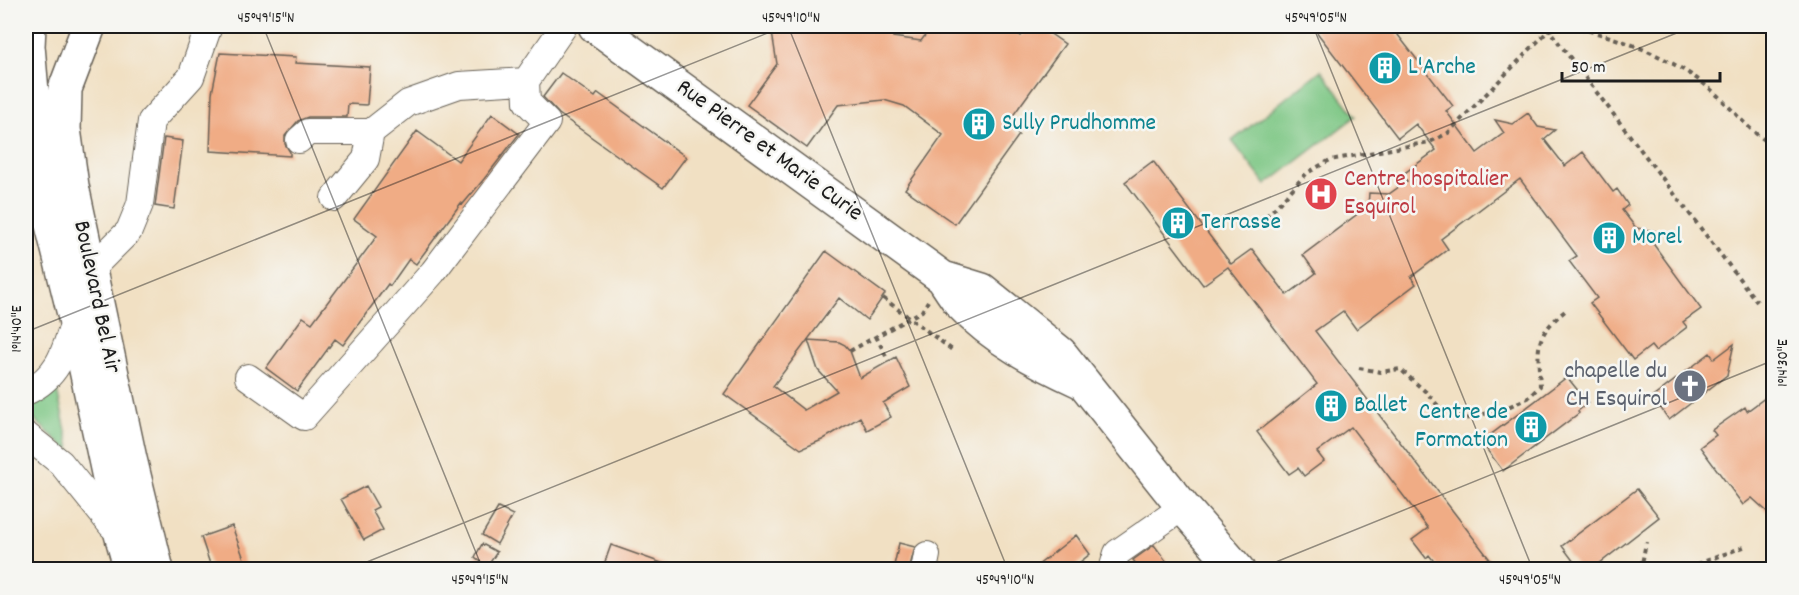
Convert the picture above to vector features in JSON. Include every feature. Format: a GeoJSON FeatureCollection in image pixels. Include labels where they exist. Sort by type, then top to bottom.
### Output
{"type":"FeatureCollection","features":[{"type":"Feature","properties":{"kind":"main road","name":"Boulevard Bel Air"},"geometry":{"type":"LineString","coordinates":[[29,26],[28,46],[32,92],[52,225],[131,570]]}},
{"type":"Feature","properties":{"kind":"main road","name":"Boulevard Bel Air"},"geometry":{"type":"LineString","coordinates":[[89,26],[64,88],[64,129],[72,186],[130,459],[157,570]]}},
{"type":"Feature","properties":{"kind":"main road","name":"Rue Pierre et Marie Curie"},"geometry":{"type":"LineString","coordinates":[[595,26],[943,278],[961,304],[1004,339],[1046,365],[1080,381],[1238,570]]}},
{"type":"Feature","properties":{"kind":"street"},"geometry":{"type":"LineString","coordinates":[[91,269],[129,231],[140,204],[151,121],[191,77],[209,26]]}},
{"type":"Feature","properties":{"kind":"street"},"geometry":{"type":"LineString","coordinates":[[248,377],[304,417],[434,272],[547,122],[527,102],[526,81],[564,26]]}},
{"type":"Feature","properties":{"kind":"street"},"geometry":{"type":"LineString","coordinates":[[299,141],[308,132],[371,132],[408,103],[459,86],[526,81]]}},
{"type":"Feature","properties":{"kind":"street"},"geometry":{"type":"LineString","coordinates":[[334,198],[366,159],[371,132]]}},
{"type":"Feature","properties":{"kind":"street"},"geometry":{"type":"LineString","coordinates":[[26,392],[38,386],[57,368],[75,318]]}},
{"type":"Feature","properties":{"kind":"street"},"geometry":{"type":"LineString","coordinates":[[26,435],[61,463],[111,525],[121,534]]}},
{"type":"Feature","properties":{"kind":"street"},"geometry":{"type":"LineString","coordinates":[[1112,570],[1117,553],[1183,507]]}},
{"type":"Feature","properties":{"kind":"path"},"geometry":{"type":"LineString","coordinates":[[1546,26],[1757,302]]}},
{"type":"Feature","properties":{"kind":"path"},"geometry":{"type":"LineString","coordinates":[[1252,228],[1272,211],[1307,172],[1330,160],[1430,142],[1448,133],[1549,30],[1561,26]]}},
{"type":"Feature","properties":{"kind":"path"},"geometry":{"type":"LineString","coordinates":[[1572,26],[1608,34],[1674,64],[1709,88],[1756,135],[1773,146]]}},
{"type":"Feature","properties":{"kind":"path"},"geometry":{"type":"LineString","coordinates":[[850,351],[922,311],[943,278]]}},
{"type":"Feature","properties":{"kind":"path"},"geometry":{"type":"LineString","coordinates":[[883,298],[955,352]]}},
{"type":"Feature","properties":{"kind":"path"},"geometry":{"type":"LineString","coordinates":[[1359,368],[1381,372],[1400,369],[1440,408],[1466,419],[1508,407],[1528,398],[1540,386],[1539,342],[1548,324],[1565,311]]}},
{"type":"Feature","properties":{"kind":"path"},"geometry":{"type":"LineString","coordinates":[[876,336],[889,362]]}},
{"type":"Feature","properties":{"kind":"path"},"geometry":{"type":"LineString","coordinates":[[1641,570],[1646,542]]}},
{"type":"Feature","properties":{"kind":"path"},"geometry":{"type":"LineString","coordinates":[[1690,570],[1695,565],[1746,546]]}},
{"type":"Feature","properties":{"kind":"green space"},"geometry":{"type":"Polygon","coordinates":[[[1321,70],[1356,116],[1266,185],[1232,141],[1321,70]]]}},
{"type":"Feature","properties":{"kind":"green space"},"geometry":{"type":"Polygon","coordinates":[[[56,386],[71,453],[26,412],[26,409],[56,386]]]}},
{"type":"Feature","properties":{"kind":"building","name":"Sully Prudhomme"},"geometry":{"type":"Polygon","coordinates":[[[771,26],[891,26],[893,37],[921,41],[932,26],[1007,26],[1021,36],[1028,26],[1039,26],[1065,44],[1006,125],[1019,135],[955,224],[905,189],[943,135],[904,106],[884,100],[838,105],[807,148],[747,105],[777,64],[771,26]]]}},
{"type":"Feature","properties":{"kind":"building"},"geometry":{"type":"Polygon","coordinates":[[[1312,26],[1391,26],[1453,106],[1446,111],[1477,153],[1504,133],[1495,120],[1513,124],[1528,113],[1538,127],[1555,130],[1544,139],[1565,166],[1583,152],[1613,192],[1617,189],[1628,205],[1622,210],[1636,228],[1655,231],[1654,245],[1701,309],[1683,322],[1687,327],[1665,344],[1655,351],[1651,346],[1633,360],[1590,303],[1597,298],[1569,261],[1577,256],[1520,179],[1441,239],[1448,249],[1411,277],[1416,284],[1356,329],[1343,311],[1315,331],[1498,570],[1441,570],[1429,555],[1426,558],[1412,540],[1428,528],[1351,427],[1317,452],[1324,461],[1304,476],[1298,468],[1289,474],[1257,432],[1317,384],[1228,267],[1203,285],[1125,182],[1153,161],[1231,264],[1252,249],[1287,295],[1316,273],[1303,255],[1368,206],[1369,193],[1389,194],[1407,181],[1402,175],[1436,150],[1416,124],[1398,138],[1312,26]]]}},
{"type":"Feature","properties":{"kind":"building"},"geometry":{"type":"Polygon","coordinates":[[[220,53],[296,57],[295,63],[370,67],[367,105],[348,104],[347,117],[308,117],[298,121],[285,136],[285,144],[290,156],[210,151],[212,93],[220,53]]]}},
{"type":"Feature","properties":{"kind":"building"},"geometry":{"type":"Polygon","coordinates":[[[561,73],[595,97],[598,93],[686,157],[663,188],[559,114],[543,97],[561,73]]]}},
{"type":"Feature","properties":{"kind":"building"},"geometry":{"type":"Polygon","coordinates":[[[492,114],[519,134],[463,204],[461,203],[416,264],[409,259],[343,345],[335,339],[297,391],[266,368],[303,317],[312,323],[377,236],[354,219],[417,131],[458,161],[492,114]]]}},
{"type":"Feature","properties":{"kind":"building"},"geometry":{"type":"Polygon","coordinates":[[[164,138],[183,141],[174,209],[155,206],[164,138]]]}},
{"type":"Feature","properties":{"kind":"building"},"geometry":{"type":"Polygon","coordinates":[[[826,251],[885,294],[867,320],[839,298],[773,386],[804,410],[837,391],[818,370],[808,340],[839,342],[845,345],[850,351],[860,378],[896,357],[910,387],[883,403],[891,417],[867,430],[860,417],[822,440],[801,449],[724,394],[826,251]]]}},
{"type":"Feature","properties":{"kind":"building","name":"chapelle du CH Esquirol"},"geometry":{"type":"Polygon","coordinates":[[[1734,344],[1727,375],[1669,420],[1653,397],[1710,353],[1714,359],[1734,344]]]}},
{"type":"Feature","properties":{"kind":"building","name":"Centre de Formation"},"geometry":{"type":"Polygon","coordinates":[[[1567,377],[1588,403],[1578,411],[1579,413],[1503,471],[1481,442],[1567,377]]]}},
{"type":"Feature","properties":{"kind":"building"},"geometry":{"type":"Polygon","coordinates":[[[1773,392],[1773,517],[1752,498],[1743,505],[1700,447],[1716,435],[1712,430],[1745,407],[1747,411],[1773,392]]]}},
{"type":"Feature","properties":{"kind":"building"},"geometry":{"type":"Polygon","coordinates":[[[366,486],[378,507],[372,510],[383,530],[364,540],[341,499],[366,486]]]}},
{"type":"Feature","properties":{"kind":"building"},"geometry":{"type":"Polygon","coordinates":[[[1637,489],[1659,517],[1591,570],[1580,570],[1562,546],[1637,489]]]}},
{"type":"Feature","properties":{"kind":"building"},"geometry":{"type":"Polygon","coordinates":[[[498,508],[513,515],[497,544],[482,535],[498,508]]]}},
{"type":"Feature","properties":{"kind":"building"},"geometry":{"type":"Polygon","coordinates":[[[232,526],[248,570],[212,570],[201,537],[232,526]]]}},
{"type":"Feature","properties":{"kind":"building"},"geometry":{"type":"Polygon","coordinates":[[[1076,535],[1090,554],[1070,570],[1032,570],[1076,535]]]}},
{"type":"Feature","properties":{"kind":"building"},"geometry":{"type":"Polygon","coordinates":[[[899,543],[915,547],[909,570],[893,570],[899,543]]]}},
{"type":"Feature","properties":{"kind":"building"},"geometry":{"type":"Polygon","coordinates":[[[482,544],[497,552],[487,567],[475,557],[482,544]]]}},
{"type":"Feature","properties":{"kind":"building"},"geometry":{"type":"Polygon","coordinates":[[[611,545],[673,567],[673,570],[602,570],[611,545]]]}},
{"type":"Feature","properties":{"kind":"building"},"geometry":{"type":"Polygon","coordinates":[[[1154,545],[1173,570],[1141,570],[1133,560],[1154,545]]]}},
{"type":"Feature","properties":{"kind":"place","name":"L'Arche"},"geometry":{"type":"Point","coordinates":[1385,68]}},
{"type":"Feature","properties":{"kind":"place","name":"Sully Prudhomme"},"geometry":{"type":"Point","coordinates":[979,124]}},
{"type":"Feature","properties":{"kind":"place","name":"Centre hospitalier Esquirol"},"geometry":{"type":"Point","coordinates":[1321,194]}},
{"type":"Feature","properties":{"kind":"place","name":"Terrasse"},"geometry":{"type":"Point","coordinates":[1178,223]}},
{"type":"Feature","properties":{"kind":"place","name":"Morel"},"geometry":{"type":"Point","coordinates":[1609,238]}},
{"type":"Feature","properties":{"kind":"place","name":"chapelle du CH Esquirol"},"geometry":{"type":"Point","coordinates":[1690,386]}},
{"type":"Feature","properties":{"kind":"place","name":"Ballet"},"geometry":{"type":"Point","coordinates":[1331,406]}},
{"type":"Feature","properties":{"kind":"place","name":"Centre de Formation"},"geometry":{"type":"Point","coordinates":[1531,427]}}]}
